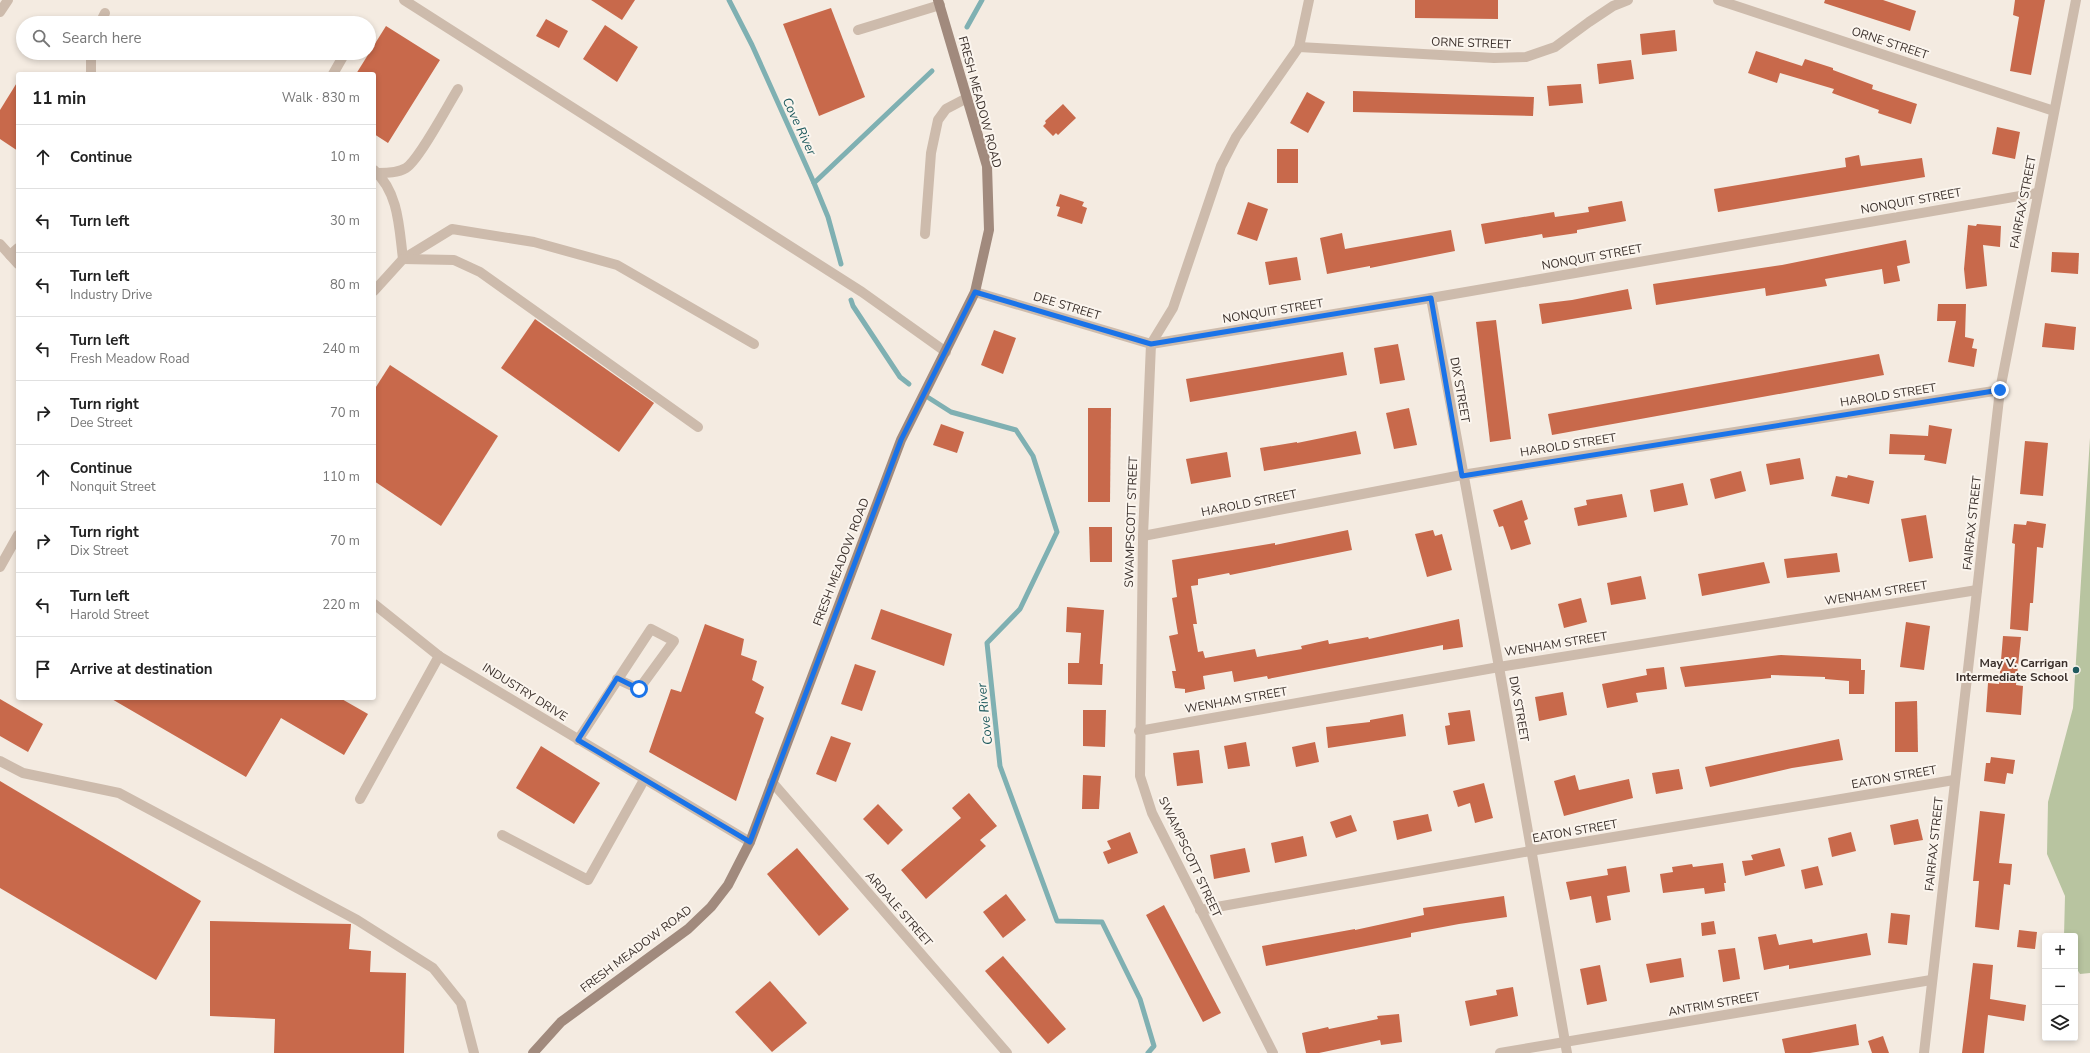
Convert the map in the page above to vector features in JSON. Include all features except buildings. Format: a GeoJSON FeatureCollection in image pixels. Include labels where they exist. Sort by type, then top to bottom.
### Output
{"type":"FeatureCollection","features":[{"type":"Feature","properties":{"kind":"street"},"geometry":{"type":"LineString","coordinates":[[0,12],[8,0]]}},
{"type":"Feature","properties":{"kind":"street"},"geometry":{"type":"LineString","coordinates":[[404,0],[862,292],[946,352]]}},
{"type":"Feature","properties":{"kind":"street","name":"SWAMPSCOTT STREET"},"geometry":{"type":"LineString","coordinates":[[1273,1053],[1152,813],[1140,776],[1139,731],[1142,536],[1151,344],[1173,308],[1224,160],[1236,136],[1299,47],[1310,0]]}},
{"type":"Feature","properties":{"kind":"street","name":"ORNE STREET"},"geometry":{"type":"LineString","coordinates":[[1299,47],[1494,58],[1526,57],[1555,47],[1613,6],[1628,0]]}},
{"type":"Feature","properties":{"kind":"street","name":"ORNE STREET"},"geometry":{"type":"LineString","coordinates":[[1718,0],[2054,111]]}},
{"type":"Feature","properties":{"kind":"street","name":"FAIRFAX STREET"},"geometry":{"type":"LineString","coordinates":[[1924,1053],[1954,780],[2000,390],[2037,192],[2076,0]]}},
{"type":"Feature","properties":{"kind":"street"},"geometry":{"type":"LineString","coordinates":[[858,30],[939,3]]}},
{"type":"Feature","properties":{"kind":"street","name":"FRESH MEADOW ROAD"},"geometry":{"type":"LineString","coordinates":[[533,1053],[561,1022],[688,929],[711,907],[728,885],[750,842],[901,440],[975,292],[989,230],[987,166],[939,3]]}},
{"type":"Feature","properties":{"kind":"street"},"geometry":{"type":"LineString","coordinates":[[91,60],[91,72]]}},
{"type":"Feature","properties":{"kind":"street"},"geometry":{"type":"LineString","coordinates":[[333,72],[341,60]]}},
{"type":"Feature","properties":{"kind":"street"},"geometry":{"type":"LineString","coordinates":[[376,171],[394,172],[406,168],[417,156],[458,88]]}},
{"type":"Feature","properties":{"kind":"street"},"geometry":{"type":"LineString","coordinates":[[925,234],[931,153],[938,120],[946,109],[967,98]]}},
{"type":"Feature","properties":{"kind":"street"},"geometry":{"type":"LineString","coordinates":[[376,171],[387,185],[397,207],[403,259]]}},
{"type":"Feature","properties":{"kind":"street","name":"NONQUIT STREET"},"geometry":{"type":"LineString","coordinates":[[1151,344],[1431,298],[2037,192]]}},
{"type":"Feature","properties":{"kind":"street"},"geometry":{"type":"LineString","coordinates":[[376,289],[403,259],[452,229],[534,242],[617,264],[754,344]]}},
{"type":"Feature","properties":{"kind":"street"},"geometry":{"type":"LineString","coordinates":[[0,244],[16,262]]}},
{"type":"Feature","properties":{"kind":"street"},"geometry":{"type":"LineString","coordinates":[[10,255],[16,250]]}},
{"type":"Feature","properties":{"kind":"street"},"geometry":{"type":"LineString","coordinates":[[403,259],[454,260],[480,272],[698,427]]}},
{"type":"Feature","properties":{"kind":"street","name":"DEE STREET"},"geometry":{"type":"LineString","coordinates":[[975,292],[1151,344]]}},
{"type":"Feature","properties":{"kind":"street","name":"DIX STREET"},"geometry":{"type":"LineString","coordinates":[[1431,298],[1462,476],[1499,666],[1530,851],[1566,1048]]}},
{"type":"Feature","properties":{"kind":"street","name":"HAROLD STREET"},"geometry":{"type":"LineString","coordinates":[[1142,536],[1462,476],[2000,390]]}},
{"type":"Feature","properties":{"kind":"street"},"geometry":{"type":"LineString","coordinates":[[0,567],[16,539]]}},
{"type":"Feature","properties":{"kind":"street","name":"WENHAM STREET"},"geometry":{"type":"LineString","coordinates":[[1139,731],[1499,666],[1977,590]]}},
{"type":"Feature","properties":{"kind":"street","name":"INDUSTRY DRIVE"},"geometry":{"type":"LineString","coordinates":[[376,606],[439,656],[750,842]]}},
{"type":"Feature","properties":{"kind":"street"},"geometry":{"type":"LineString","coordinates":[[578,740],[617,678],[651,629],[674,641],[639,689],[617,678]]}},
{"type":"Feature","properties":{"kind":"street"},"geometry":{"type":"LineString","coordinates":[[360,799],[439,656]]}},
{"type":"Feature","properties":{"kind":"street"},"geometry":{"type":"LineString","coordinates":[[0,761],[23,773],[119,793],[357,920],[433,968],[461,1003],[474,1053]]}},
{"type":"Feature","properties":{"kind":"street"},"geometry":{"type":"LineString","coordinates":[[502,835],[588,880],[644,780]]}},
{"type":"Feature","properties":{"kind":"street","name":"EATON STREET"},"geometry":{"type":"LineString","coordinates":[[1200,910],[1530,851],[1954,780]]}},
{"type":"Feature","properties":{"kind":"street","name":"ARDALE STREET"},"geometry":{"type":"LineString","coordinates":[[772,782],[1007,1053]]}},
{"type":"Feature","properties":{"kind":"street","name":"ANTRIM STREET"},"geometry":{"type":"LineString","coordinates":[[1500,1053],[1566,1048],[1932,980]]}},
{"type":"Feature","properties":{"kind":"green space","name":"May V. Carrigan Intermediate School"},"geometry":{"type":"Polygon","coordinates":[[[2090,438],[2090,973],[2080,974],[2078,971],[2078,933],[2064,933],[2065,896],[2047,854],[2048,802],[2073,708],[2090,438]]]}},
{"type":"Feature","properties":{"kind":"waterway","name":"Cove River"},"geometry":{"type":"LineString","coordinates":[[729,0],[752,45],[814,183],[828,217],[841,264]]}},
{"type":"Feature","properties":{"kind":"waterway"},"geometry":{"type":"LineString","coordinates":[[967,27],[982,0]]}},
{"type":"Feature","properties":{"kind":"waterway"},"geometry":{"type":"LineString","coordinates":[[814,183],[932,71]]}},
{"type":"Feature","properties":{"kind":"waterway","name":"Cove River"},"geometry":{"type":"LineString","coordinates":[[851,300],[853,306],[900,377],[909,384]]}},
{"type":"Feature","properties":{"kind":"waterway","name":"Cove River"},"geometry":{"type":"LineString","coordinates":[[929,398],[951,412],[1016,430],[1033,456],[1057,532],[1020,609],[987,643],[1000,766],[1057,921],[1102,922],[1140,999],[1154,1046],[1148,1053]]}},
{"type":"Feature","properties":{"kind":"place","name":"May V. Carrigan Intermediate School"},"geometry":{"type":"Point","coordinates":[2076,670]}},
{"type":"Feature","properties":{"kind":"route"},"geometry":{"type":"LineString","coordinates":[[639,689],[617,678],[578,740],[750,842],[901,440],[975,292],[1151,344],[1431,298],[1462,476],[2000,390]]}}]}
